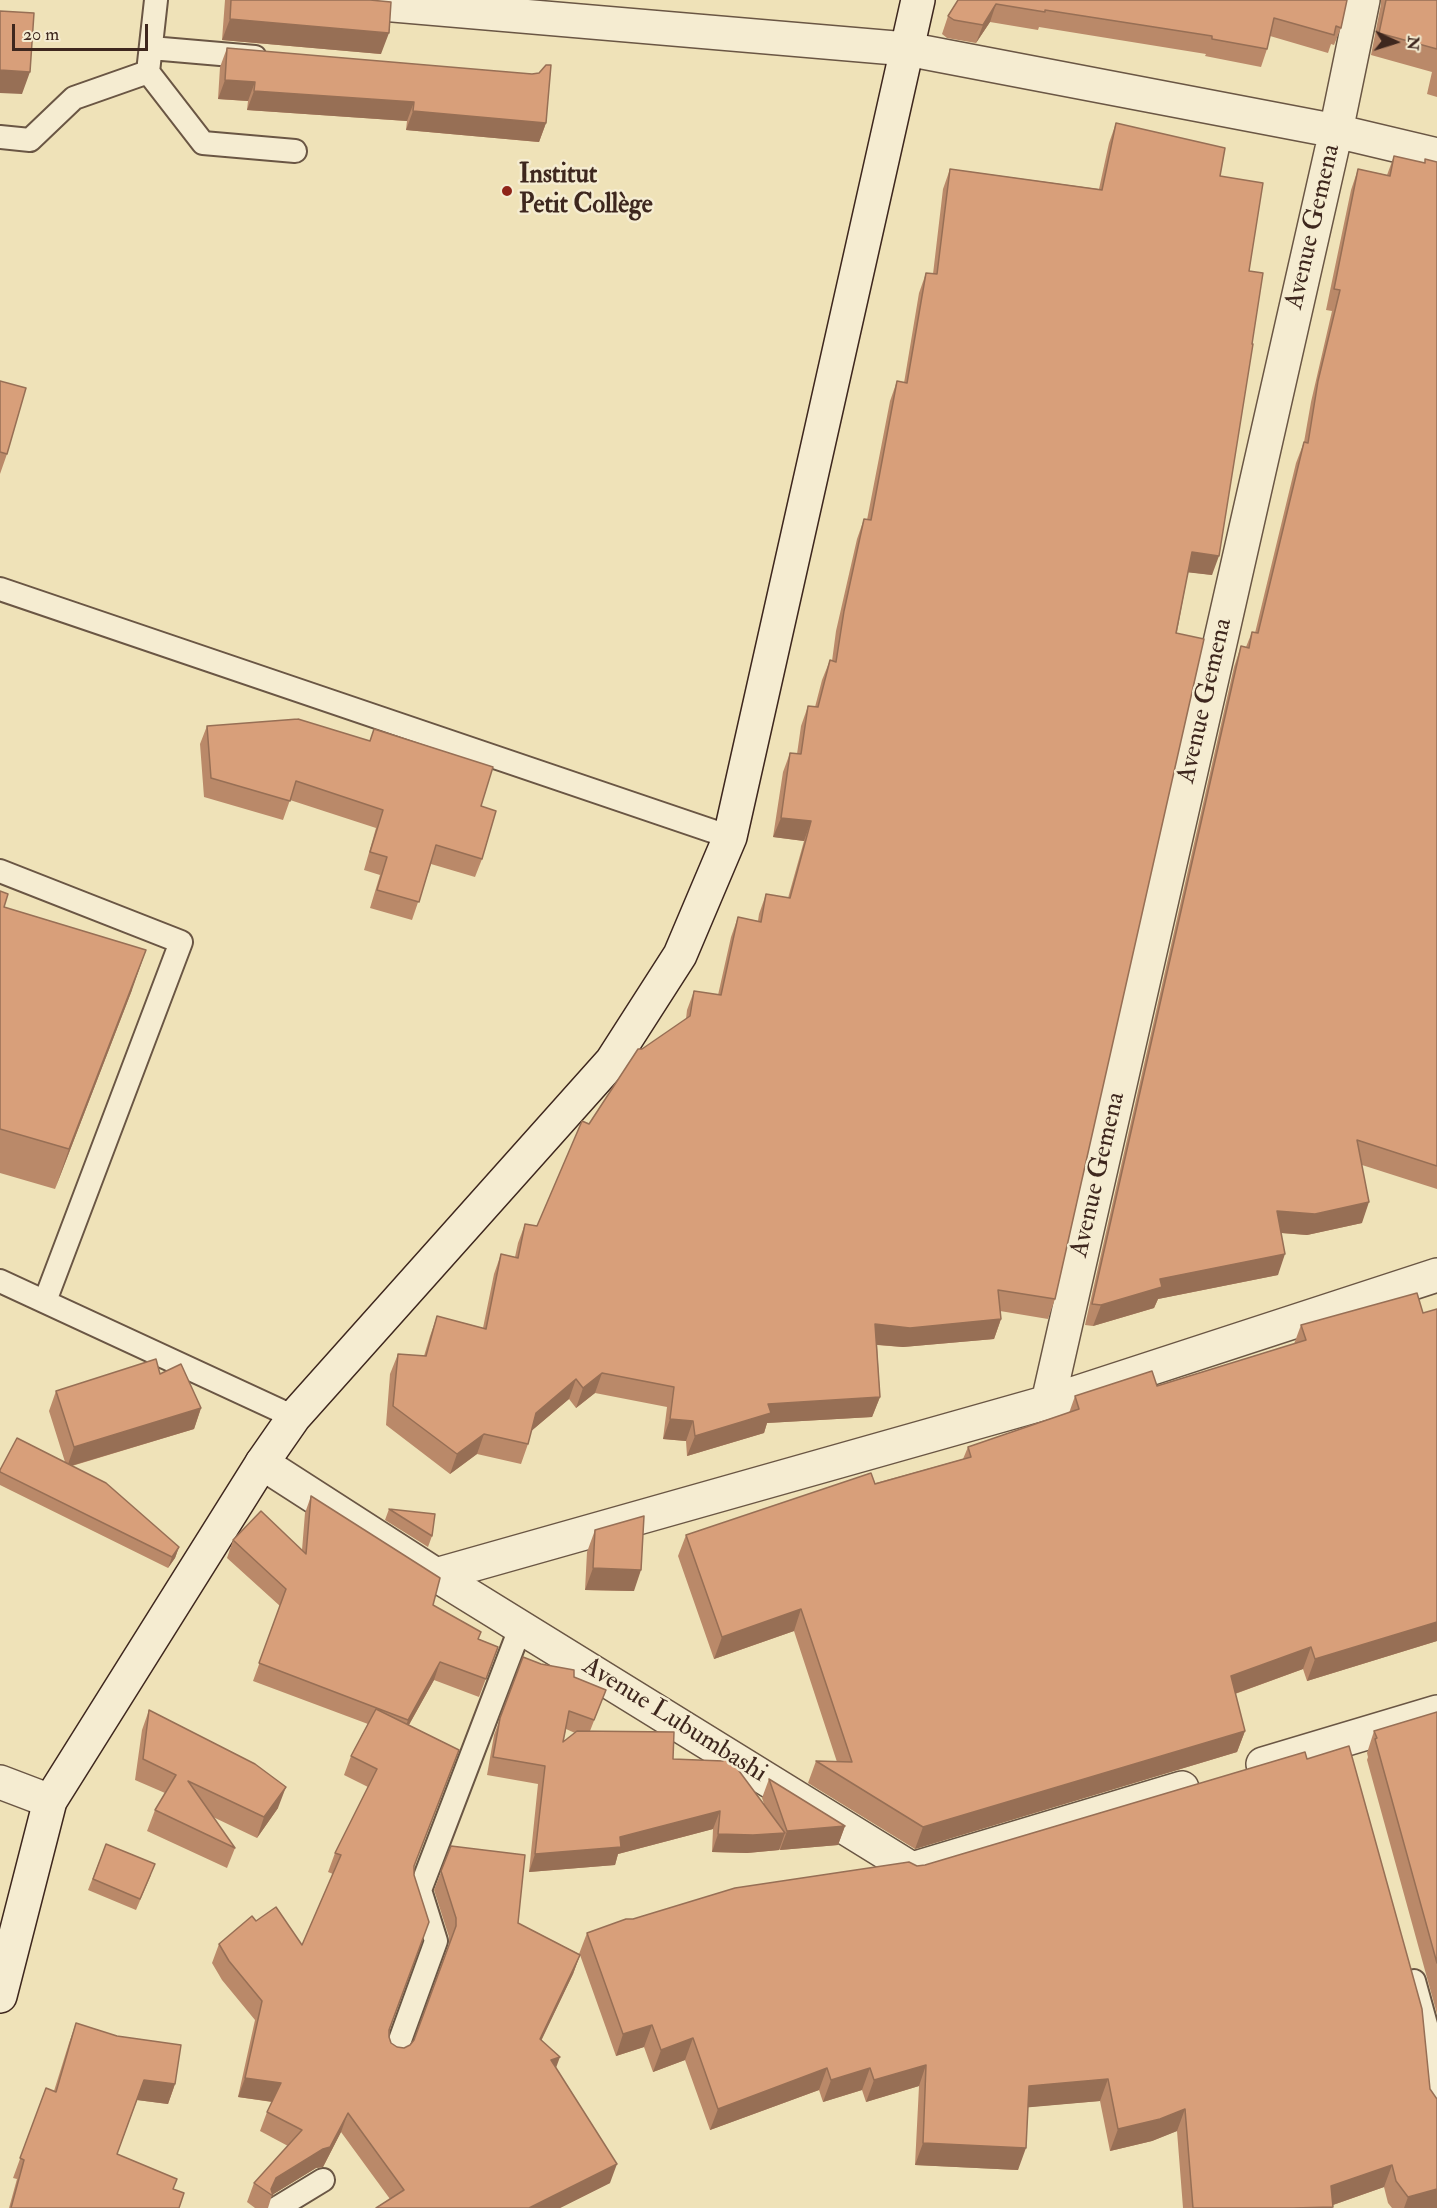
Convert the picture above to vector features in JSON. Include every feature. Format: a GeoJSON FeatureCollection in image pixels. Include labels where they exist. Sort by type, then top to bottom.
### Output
{"type":"FeatureCollection","features":[{"type":"Feature","properties":{"kind":"street"},"geometry":{"type":"LineString","coordinates":[[335,0],[907,49],[1336,131],[1437,155]]}},
{"type":"Feature","properties":{"kind":"street"},"geometry":{"type":"LineString","coordinates":[[0,1996],[50,1801],[262,1462],[294,1417],[612,1061],[680,955],[730,837],[918,0]]}},
{"type":"Feature","properties":{"kind":"street","name":"Avenue Gemena"},"geometry":{"type":"LineString","coordinates":[[1048,1402],[1336,131],[1363,0]]}},
{"type":"Feature","properties":{"kind":"street"},"geometry":{"type":"LineString","coordinates":[[436,1575],[1048,1402],[1437,1275]]}},
{"type":"Feature","properties":{"kind":"street","name":"Avenue Lubumbashi"},"geometry":{"type":"LineString","coordinates":[[262,1462],[436,1575],[912,1869]]}},
{"type":"Feature","properties":{"kind":"street"},"geometry":{"type":"LineString","coordinates":[[912,1869],[1221,1777],[1350,1751],[1437,1712]]}},
{"type":"Feature","properties":{"kind":"street"},"geometry":{"type":"LineString","coordinates":[[0,1782],[50,1801]]}},
{"type":"Feature","properties":{"kind":"lane"},"geometry":{"type":"LineString","coordinates":[[156,0],[148,72],[203,143],[295,151]]}},
{"type":"Feature","properties":{"kind":"lane"},"geometry":{"type":"LineString","coordinates":[[151,48],[280,59]]}},
{"type":"Feature","properties":{"kind":"lane"},"geometry":{"type":"LineString","coordinates":[[0,137],[30,140],[74,98],[148,72]]}},
{"type":"Feature","properties":{"kind":"lane"},"geometry":{"type":"LineString","coordinates":[[0,589],[730,837]]}},
{"type":"Feature","properties":{"kind":"lane"},"geometry":{"type":"LineString","coordinates":[[0,872],[181,942],[45,1301]]}},
{"type":"Feature","properties":{"kind":"lane"},"geometry":{"type":"LineString","coordinates":[[0,1281],[294,1417]]}},
{"type":"Feature","properties":{"kind":"lane"},"geometry":{"type":"LineString","coordinates":[[395,2054],[436,1941],[420,1890],[521,1626]]}},
{"type":"Feature","properties":{"kind":"lane"},"geometry":{"type":"LineString","coordinates":[[877,1874],[912,1869]]}},
{"type":"Feature","properties":{"kind":"lane"},"geometry":{"type":"LineString","coordinates":[[1407,1959],[1432,2027],[1435,2109]]}},
{"type":"Feature","properties":{"kind":"lane"},"geometry":{"type":"LineString","coordinates":[[278,2208],[323,2180]]}},
{"type":"Feature","properties":{"kind":"building"},"geometry":{"type":"Polygon","coordinates":[[[231,0],[391,2],[389,33],[230,19],[231,0]]]}},
{"type":"Feature","properties":{"kind":"building"},"geometry":{"type":"Polygon","coordinates":[[[958,0],[1347,0],[1341,28],[1336,26],[1334,35],[1274,18],[1267,49],[1212,39],[1212,36],[996,4],[983,25],[954,20],[948,16],[958,0]]]}},
{"type":"Feature","properties":{"kind":"building"},"geometry":{"type":"Polygon","coordinates":[[[1386,0],[1437,0],[1437,49],[1379,33],[1386,0]]]}},
{"type":"Feature","properties":{"kind":"building"},"geometry":{"type":"Polygon","coordinates":[[[0,11],[34,13],[30,72],[0,70],[0,11]]]}},
{"type":"Feature","properties":{"kind":"building"},"geometry":{"type":"Polygon","coordinates":[[[227,48],[532,74],[539,73],[546,65],[551,65],[546,123],[413,111],[414,102],[254,91],[255,82],[225,80],[227,48]]]}},
{"type":"Feature","properties":{"kind":"building"},"geometry":{"type":"Polygon","coordinates":[[[1116,123],[1225,148],[1220,176],[1263,183],[1249,271],[1263,273],[1219,556],[1192,552],[1176,633],[1204,639],[1055,1299],[998,1290],[1001,1319],[910,1328],[875,1324],[880,1397],[768,1404],[771,1413],[695,1436],[693,1421],[670,1419],[674,1387],[602,1373],[583,1388],[576,1379],[536,1413],[528,1444],[484,1434],[457,1454],[393,1406],[398,1354],[426,1356],[437,1316],[486,1329],[501,1254],[518,1258],[525,1224],[537,1226],[582,1121],[589,1124],[638,1049],[642,1049],[690,1016],[694,991],[721,995],[738,917],[761,922],[766,894],[790,898],[811,821],[781,818],[790,753],[801,754],[808,706],[818,707],[830,660],[836,662],[844,611],[864,519],[871,520],[897,381],[907,383],[926,273],[937,274],[950,169],[1102,190],[1116,123]]]}},
{"type":"Feature","properties":{"kind":"building"},"geometry":{"type":"Polygon","coordinates":[[[1394,156],[1425,163],[1425,159],[1437,162],[1437,1166],[1357,1140],[1369,1202],[1315,1214],[1277,1211],[1285,1254],[1160,1279],[1162,1287],[1101,1305],[1092,1304],[1241,646],[1249,648],[1252,632],[1258,633],[1304,442],[1308,443],[1318,381],[1340,290],[1334,289],[1358,169],[1390,176],[1394,156]]]}},
{"type":"Feature","properties":{"kind":"building"},"geometry":{"type":"Polygon","coordinates":[[[0,381],[26,388],[7,454],[0,452],[0,381]]]}},
{"type":"Feature","properties":{"kind":"building"},"geometry":{"type":"Polygon","coordinates":[[[298,719],[370,741],[374,729],[493,767],[481,806],[496,811],[482,859],[436,845],[419,902],[377,890],[387,857],[370,852],[383,810],[296,781],[290,801],[211,778],[207,726],[298,719]]]}},
{"type":"Feature","properties":{"kind":"building"},"geometry":{"type":"Polygon","coordinates":[[[0,891],[8,894],[4,907],[146,950],[69,1149],[0,1129],[0,891]]]}},
{"type":"Feature","properties":{"kind":"building"},"geometry":{"type":"Polygon","coordinates":[[[1417,1293],[1423,1313],[1437,1309],[1437,1622],[1315,1659],[1311,1647],[1231,1676],[1245,1731],[923,1827],[816,1761],[852,1762],[801,1609],[722,1637],[686,1535],[871,1473],[875,1484],[971,1457],[968,1447],[1079,1409],[1075,1396],[1152,1371],[1157,1386],[1306,1340],[1301,1325],[1417,1293]]]}},
{"type":"Feature","properties":{"kind":"building"},"geometry":{"type":"Polygon","coordinates":[[[156,1359],[160,1374],[181,1364],[201,1408],[74,1447],[56,1391],[156,1359]]]}},
{"type":"Feature","properties":{"kind":"building"},"geometry":{"type":"Polygon","coordinates":[[[17,1438],[106,1483],[179,1547],[172,1557],[0,1472],[17,1438]]]}},
{"type":"Feature","properties":{"kind":"building"},"geometry":{"type":"Polygon","coordinates":[[[311,1496],[440,1578],[433,1605],[481,1632],[478,1639],[498,1647],[486,1679],[440,1662],[408,1720],[259,1663],[286,1589],[233,1540],[261,1511],[306,1554],[311,1496]]]}},
{"type":"Feature","properties":{"kind":"building"},"geometry":{"type":"Polygon","coordinates":[[[389,1509],[435,1514],[432,1536],[389,1509]]]}},
{"type":"Feature","properties":{"kind":"building"},"geometry":{"type":"Polygon","coordinates":[[[644,1516],[641,1570],[593,1568],[595,1530],[644,1516]]]}},
{"type":"Feature","properties":{"kind":"building"},"geometry":{"type":"Polygon","coordinates":[[[523,1657],[541,1664],[574,1670],[574,1677],[606,1690],[594,1720],[569,1711],[563,1742],[577,1731],[674,1732],[673,1759],[723,1761],[724,1753],[785,1833],[718,1834],[720,1811],[620,1837],[621,1847],[535,1854],[545,1766],[493,1757],[500,1718],[523,1657]]]}},
{"type":"Feature","properties":{"kind":"building"},"geometry":{"type":"Polygon","coordinates":[[[376,1709],[459,1750],[414,1866],[414,1875],[429,1922],[389,2030],[391,2043],[404,2048],[414,2040],[456,1926],[456,1918],[441,1871],[451,1846],[525,1855],[518,1923],[580,1955],[540,2039],[560,2057],[551,2060],[617,2164],[529,2208],[376,2208],[404,2190],[348,2113],[330,2147],[276,2178],[271,2189],[273,2196],[254,2183],[302,2130],[267,2112],[281,2083],[245,2078],[262,2001],[229,1961],[219,1944],[252,1916],[256,1921],[276,1907],[302,1945],[341,1855],[335,1853],[377,1769],[351,1756],[376,1709]]]}},
{"type":"Feature","properties":{"kind":"building"},"geometry":{"type":"Polygon","coordinates":[[[149,1710],[255,1764],[286,1787],[264,1817],[188,1781],[235,1848],[155,1810],[176,1775],[143,1759],[149,1710]]]}},
{"type":"Feature","properties":{"kind":"building"},"geometry":{"type":"Polygon","coordinates":[[[1437,1712],[1437,1963],[1374,1731],[1437,1712]]]}},
{"type":"Feature","properties":{"kind":"building"},"geometry":{"type":"Polygon","coordinates":[[[1349,1746],[1422,2009],[1430,2089],[1437,2099],[1437,2189],[1408,2197],[1396,2181],[1392,2165],[1331,2186],[1333,2207],[1193,2208],[1185,2109],[1160,2119],[1118,2129],[1108,2079],[1029,2086],[1026,2148],[923,2143],[926,2065],[874,2080],[870,2068],[831,2080],[827,2068],[718,2109],[693,2038],[661,2050],[652,2025],[623,2034],[587,1933],[626,1919],[633,1919],[735,1888],[909,1862],[917,1866],[925,1865],[1305,1752],[1307,1759],[1349,1746]]]}},
{"type":"Feature","properties":{"kind":"building"},"geometry":{"type":"Polygon","coordinates":[[[769,1779],[845,1826],[787,1831],[769,1779]]]}},
{"type":"Feature","properties":{"kind":"building"},"geometry":{"type":"Polygon","coordinates":[[[106,1844],[155,1864],[140,1899],[93,1879],[106,1844]]]}},
{"type":"Feature","properties":{"kind":"building"},"geometry":{"type":"Polygon","coordinates":[[[76,2023],[117,2036],[181,2045],[175,2084],[144,2080],[117,2154],[177,2179],[173,2189],[184,2193],[179,2208],[11,2208],[24,2160],[20,2158],[46,2088],[56,2092],[76,2023]]]}},
{"type":"Feature","properties":{"kind":"place","name":"Institut Petit Collège"},"geometry":{"type":"Point","coordinates":[507,191]}}]}
